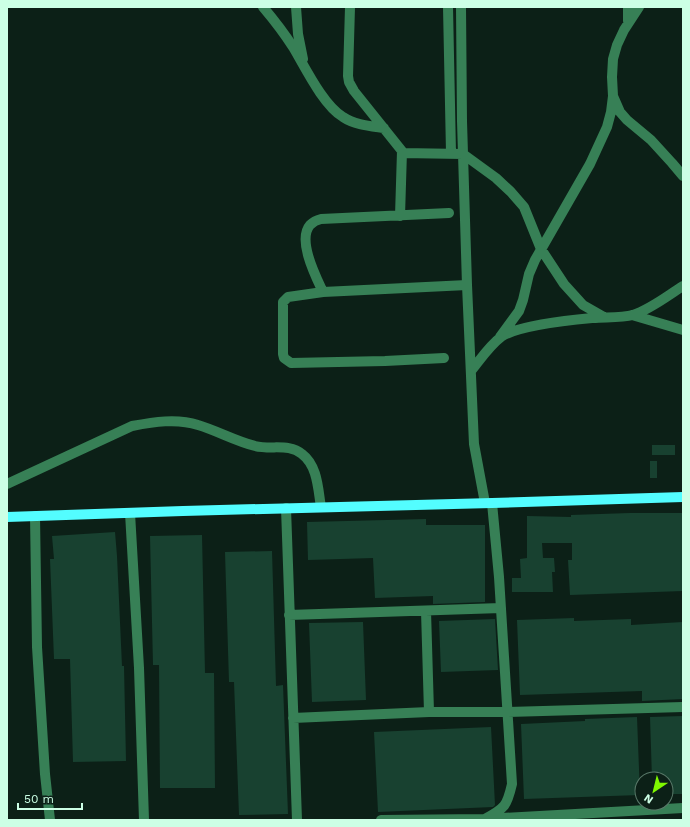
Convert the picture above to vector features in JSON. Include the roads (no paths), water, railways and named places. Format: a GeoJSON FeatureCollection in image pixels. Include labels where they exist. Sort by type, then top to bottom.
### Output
{"type":"FeatureCollection","features":[{"type":"Feature","properties":{"kind":"main road"},"geometry":{"type":"LineString","coordinates":[[7,517],[130,512],[683,497]]}},
{"type":"Feature","properties":{"kind":"street"},"geometry":{"type":"LineString","coordinates":[[264,7],[278,25],[324,98],[335,112],[350,121],[384,128]]}},
{"type":"Feature","properties":{"kind":"street"},"geometry":{"type":"LineString","coordinates":[[296,7],[298,34],[306,68]]}},
{"type":"Feature","properties":{"kind":"street"},"geometry":{"type":"LineString","coordinates":[[350,7],[349,82],[354,91],[400,148],[402,153],[400,216]]}},
{"type":"Feature","properties":{"kind":"street"},"geometry":{"type":"LineString","coordinates":[[448,7],[451,154]]}},
{"type":"Feature","properties":{"kind":"street"},"geometry":{"type":"LineString","coordinates":[[461,7],[463,154],[474,444],[489,503],[501,608],[512,784],[509,797],[502,810],[485,819]]}},
{"type":"Feature","properties":{"kind":"street"},"geometry":{"type":"LineString","coordinates":[[628,7],[628,21]]}},
{"type":"Feature","properties":{"kind":"street"},"geometry":{"type":"LineString","coordinates":[[471,371],[488,349],[500,337],[519,311],[529,274],[590,164],[607,126],[611,112],[613,96],[612,77],[617,45],[628,21],[639,7]]}},
{"type":"Feature","properties":{"kind":"street"},"geometry":{"type":"LineString","coordinates":[[613,96],[620,112],[651,140],[683,176]]}},
{"type":"Feature","properties":{"kind":"street"},"geometry":{"type":"LineString","coordinates":[[402,153],[463,154],[512,192],[524,207],[542,249],[564,284],[583,305],[604,317]]}},
{"type":"Feature","properties":{"kind":"street"},"geometry":{"type":"LineString","coordinates":[[323,292],[308,254],[306,232],[309,226],[321,219],[449,213]]}},
{"type":"Feature","properties":{"kind":"street"},"geometry":{"type":"LineString","coordinates":[[444,358],[291,363],[284,358],[283,354],[283,302],[288,297],[323,292],[467,285]]}},
{"type":"Feature","properties":{"kind":"street"},"geometry":{"type":"LineString","coordinates":[[500,337],[524,328],[574,320],[632,315],[647,309],[683,286]]}},
{"type":"Feature","properties":{"kind":"street"},"geometry":{"type":"LineString","coordinates":[[632,315],[683,330]]}},
{"type":"Feature","properties":{"kind":"street"},"geometry":{"type":"LineString","coordinates":[[7,484],[132,426],[151,422],[185,422],[198,425],[228,438],[251,445],[273,448],[295,448],[309,461],[315,473],[321,507]]}},
{"type":"Feature","properties":{"kind":"street"},"geometry":{"type":"LineString","coordinates":[[286,508],[297,820]]}},
{"type":"Feature","properties":{"kind":"street"},"geometry":{"type":"LineString","coordinates":[[130,512],[139,668],[144,820]]}},
{"type":"Feature","properties":{"kind":"street"},"geometry":{"type":"LineString","coordinates":[[35,516],[37,647],[45,774],[50,820]]}},
{"type":"Feature","properties":{"kind":"street"},"geometry":{"type":"LineString","coordinates":[[289,614],[501,608]]}},
{"type":"Feature","properties":{"kind":"street"},"geometry":{"type":"LineString","coordinates":[[426,611],[429,712]]}},
{"type":"Feature","properties":{"kind":"street"},"geometry":{"type":"LineString","coordinates":[[293,718],[429,712],[508,712],[683,707]]}},
{"type":"Feature","properties":{"kind":"street"},"geometry":{"type":"LineString","coordinates":[[381,820],[550,818],[683,808]]}}]}
